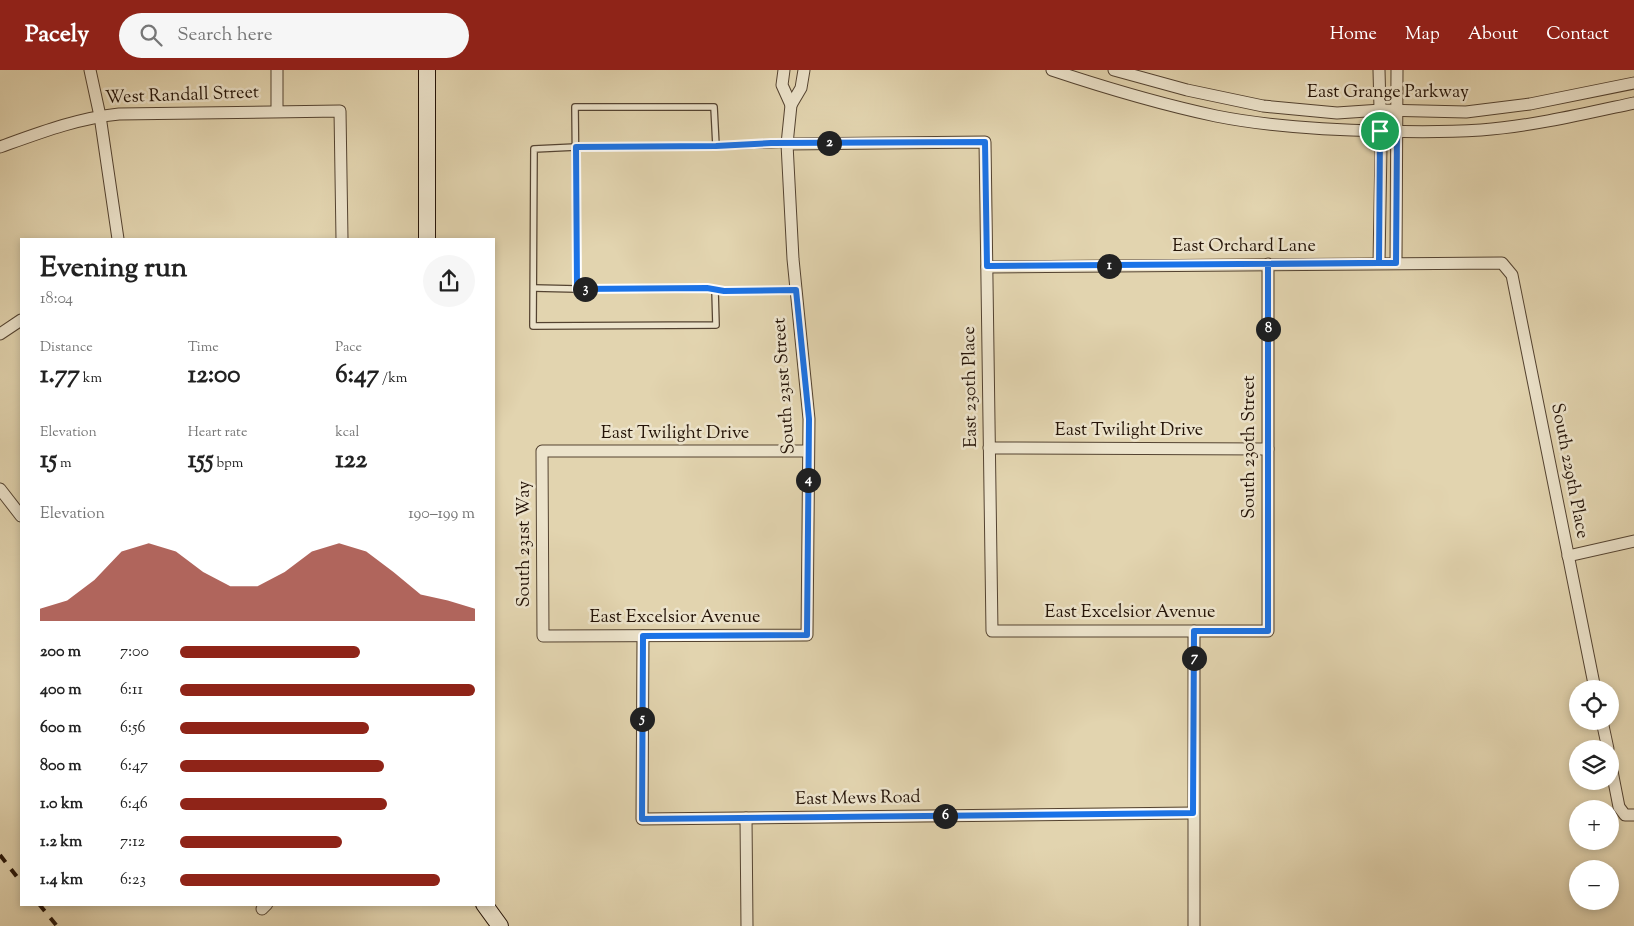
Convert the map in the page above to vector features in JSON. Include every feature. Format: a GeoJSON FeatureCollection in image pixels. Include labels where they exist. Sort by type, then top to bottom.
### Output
{"type":"FeatureCollection","features":[{"type":"Feature","properties":{"kind":"main road"},"geometry":{"type":"LineString","coordinates":[[427,70],[427,238]]}},
{"type":"Feature","properties":{"kind":"main road"},"geometry":{"type":"LineString","coordinates":[[485,906],[500,926]]}},
{"type":"Feature","properties":{"kind":"street"},"geometry":{"type":"LineString","coordinates":[[90,70],[100,116],[118,238]]}},
{"type":"Feature","properties":{"kind":"street"},"geometry":{"type":"LineString","coordinates":[[277,70],[277,111]]}},
{"type":"Feature","properties":{"kind":"street","name":"South 231st Street"},"geometry":{"type":"LineString","coordinates":[[784,70],[782,85],[791,105]]}},
{"type":"Feature","properties":{"kind":"street","name":"South 231st Street"},"geometry":{"type":"LineString","coordinates":[[804,70],[802,88],[791,105],[787,144],[796,290],[809,419],[807,635]]}},
{"type":"Feature","properties":{"kind":"street","name":"East Grange Parkway"},"geometry":{"type":"LineString","coordinates":[[1052,70],[1093,84],[1161,103],[1217,116],[1277,126],[1351,131],[1481,130],[1531,124],[1634,103]]}},
{"type":"Feature","properties":{"kind":"street","name":"East Grange Parkway"},"geometry":{"type":"LineString","coordinates":[[1114,70],[1188,90],[1263,106],[1338,113],[1381,110],[1466,112],[1530,104],[1634,83]]}},
{"type":"Feature","properties":{"kind":"street"},"geometry":{"type":"LineString","coordinates":[[1379,70],[1381,110],[1379,263]]}},
{"type":"Feature","properties":{"kind":"street"},"geometry":{"type":"LineString","coordinates":[[1396,263],[1397,70]]}},
{"type":"Feature","properties":{"kind":"street","name":"West Randall Street"},"geometry":{"type":"LineString","coordinates":[[0,147],[71,122],[100,116],[119,114],[340,111],[342,238]]}},
{"type":"Feature","properties":{"kind":"street","name":"East 230th Place"},"geometry":{"type":"LineString","coordinates":[[787,144],[985,142],[992,631]]}},
{"type":"Feature","properties":{"kind":"street","name":"East Orchard Lane"},"geometry":{"type":"LineString","coordinates":[[987,266],[1502,263]]}},
{"type":"Feature","properties":{"kind":"street","name":"South 229th Place"},"geometry":{"type":"LineString","coordinates":[[1502,263],[1512,274],[1593,680]]}},
{"type":"Feature","properties":{"kind":"street","name":"South 230th Street"},"geometry":{"type":"LineString","coordinates":[[1268,264],[1268,631]]}},
{"type":"Feature","properties":{"kind":"street"},"geometry":{"type":"LineString","coordinates":[[0,334],[20,321]]}},
{"type":"Feature","properties":{"kind":"street","name":"East Twilight Drive"},"geometry":{"type":"LineString","coordinates":[[989,448],[1268,449]]}},
{"type":"Feature","properties":{"kind":"street","name":"East Twilight Drive"},"geometry":{"type":"LineString","coordinates":[[542,451],[808,451]]}},
{"type":"Feature","properties":{"kind":"street","name":"South 231st Way"},"geometry":{"type":"LineString","coordinates":[[542,451],[543,636]]}},
{"type":"Feature","properties":{"kind":"street"},"geometry":{"type":"LineString","coordinates":[[0,489],[20,515]]}},
{"type":"Feature","properties":{"kind":"street"},"geometry":{"type":"LineString","coordinates":[[1568,556],[1634,541]]}},
{"type":"Feature","properties":{"kind":"street","name":"East Excelsior Avenue"},"geometry":{"type":"LineString","coordinates":[[992,631],[1268,631]]}},
{"type":"Feature","properties":{"kind":"street"},"geometry":{"type":"LineString","coordinates":[[1194,631],[1194,926]]}},
{"type":"Feature","properties":{"kind":"street","name":"East Excelsior Avenue"},"geometry":{"type":"LineString","coordinates":[[543,636],[807,635]]}},
{"type":"Feature","properties":{"kind":"street","name":"East Mews Road"},"geometry":{"type":"LineString","coordinates":[[643,636],[642,819],[1193,813]]}},
{"type":"Feature","properties":{"kind":"street"},"geometry":{"type":"LineString","coordinates":[[1616,790],[1620,807],[1626,815],[1634,815]]}},
{"type":"Feature","properties":{"kind":"street"},"geometry":{"type":"LineString","coordinates":[[746,818],[747,926]]}},
{"type":"Feature","properties":{"kind":"lane"},"geometry":{"type":"LineString","coordinates":[[577,289],[575,107],[714,107],[716,146]]}},
{"type":"Feature","properties":{"kind":"lane"},"geometry":{"type":"LineString","coordinates":[[715,290],[716,326],[533,326],[534,149],[787,144]]}},
{"type":"Feature","properties":{"kind":"lane"},"geometry":{"type":"LineString","coordinates":[[534,288],[796,290]]}},
{"type":"Feature","properties":{"kind":"railway"},"geometry":{"type":"LineString","coordinates":[[0,855],[20,881]]}},
{"type":"Feature","properties":{"kind":"railway"},"geometry":{"type":"LineString","coordinates":[[41,906],[57,926]]}},
{"type":"Feature","properties":{"kind":"route"},"geometry":{"type":"LineString","coordinates":[[1380,131],[1397,132],[1396,263],[1268,264],[1268,631],[1194,631],[1193,813],[642,819],[643,636],[807,635],[809,419],[806,379],[796,290],[724,291],[707,288],[577,289],[576,147],[716,146],[771,143],[985,142],[987,266],[1379,263],[1380,131]]}}]}
